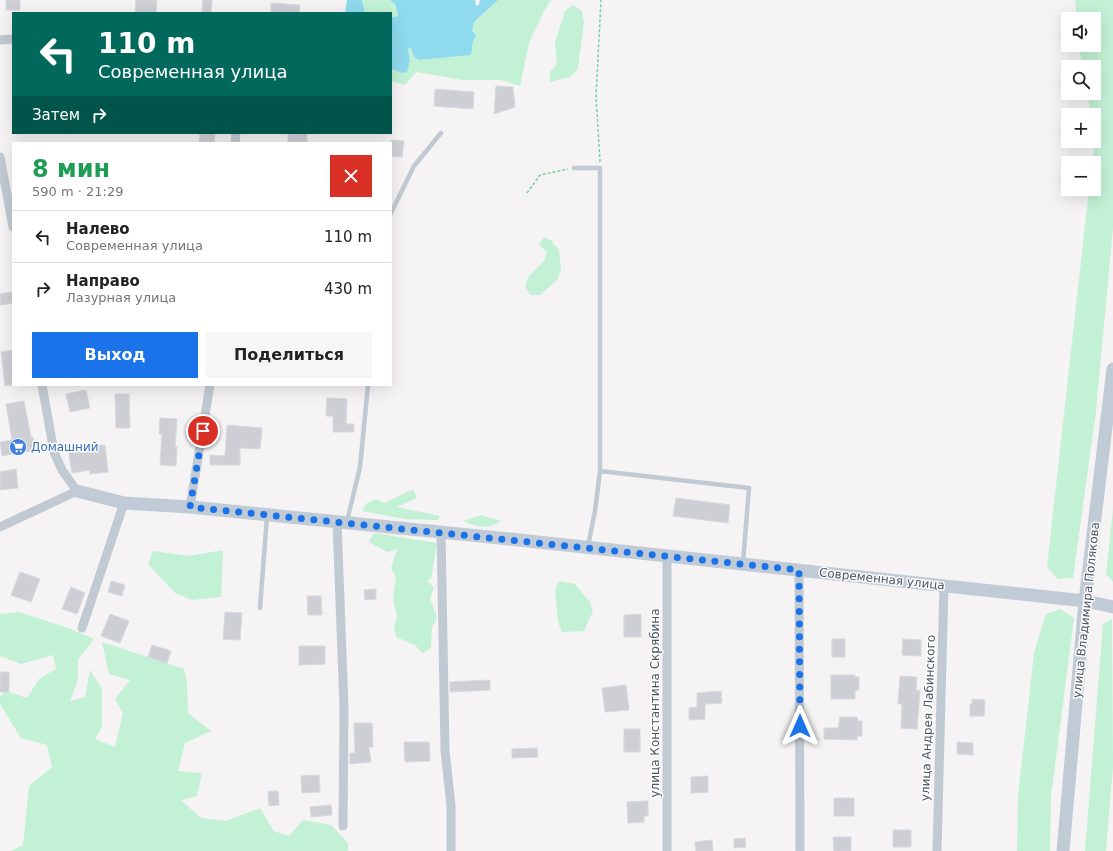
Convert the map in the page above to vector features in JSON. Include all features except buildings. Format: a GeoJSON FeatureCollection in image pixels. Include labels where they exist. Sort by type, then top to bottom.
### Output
{"type":"FeatureCollection","features":[{"type":"Feature","properties":{"kind":"street"},"geometry":{"type":"LineString","coordinates":[[0,40],[12,39]]}},
{"type":"Feature","properties":{"kind":"street"},"geometry":{"type":"LineString","coordinates":[[0,157],[12,222]]}},
{"type":"Feature","properties":{"kind":"street","name":"улица Владимира Полякова"},"geometry":{"type":"LineString","coordinates":[[1063,851],[1085,601],[1113,369]]}},
{"type":"Feature","properties":{"kind":"street"},"geometry":{"type":"LineString","coordinates":[[0,527],[77,491],[62,470],[54,452],[42,386]]}},
{"type":"Feature","properties":{"kind":"street"},"geometry":{"type":"LineString","coordinates":[[190,507],[210,386]]}},
{"type":"Feature","properties":{"kind":"street","name":"Современная улица"},"geometry":{"type":"LineString","coordinates":[[77,491],[124,502],[267,514],[587,547],[1085,601],[1113,607]]}},
{"type":"Feature","properties":{"kind":"street"},"geometry":{"type":"LineString","coordinates":[[82,628],[124,502]]}},
{"type":"Feature","properties":{"kind":"street"},"geometry":{"type":"LineString","coordinates":[[342,522],[344,707],[343,826]]}},
{"type":"Feature","properties":{"kind":"street"},"geometry":{"type":"LineString","coordinates":[[441,532],[445,750],[451,806],[451,851]]}},
{"type":"Feature","properties":{"kind":"street","name":"улица Константина Скрябина"},"geometry":{"type":"LineString","coordinates":[[667,556],[667,851]]}},
{"type":"Feature","properties":{"kind":"street"},"geometry":{"type":"LineString","coordinates":[[799,570],[800,851]]}},
{"type":"Feature","properties":{"kind":"street","name":"улица Андрея Лабинского"},"geometry":{"type":"LineString","coordinates":[[937,851],[944,585]]}},
{"type":"Feature","properties":{"kind":"lane"},"geometry":{"type":"LineString","coordinates":[[392,211],[414,166],[441,134]]}},
{"type":"Feature","properties":{"kind":"lane"},"geometry":{"type":"LineString","coordinates":[[574,168],[600,168],[600,471],[595,511],[587,547]]}},
{"type":"Feature","properties":{"kind":"lane"},"geometry":{"type":"LineString","coordinates":[[342,522],[360,467],[368,386]]}},
{"type":"Feature","properties":{"kind":"lane"},"geometry":{"type":"LineString","coordinates":[[600,471],[749,488],[743,564]]}},
{"type":"Feature","properties":{"kind":"lane"},"geometry":{"type":"LineString","coordinates":[[260,608],[267,514]]}},
{"type":"Feature","properties":{"kind":"path"},"geometry":{"type":"LineString","coordinates":[[600,168],[596,96],[601,0]]}},
{"type":"Feature","properties":{"kind":"path"},"geometry":{"type":"LineString","coordinates":[[527,193],[540,175],[574,168]]}},
{"type":"Feature","properties":{"kind":"green space"},"geometry":{"type":"Polygon","coordinates":[[[362,0],[390,0],[398,14],[397,17],[392,17],[392,12],[365,12],[362,0]]]}},
{"type":"Feature","properties":{"kind":"green space"},"geometry":{"type":"Polygon","coordinates":[[[498,0],[551,0],[544,11],[529,43],[520,86],[501,80],[462,80],[416,72],[405,85],[392,81],[392,69],[402,73],[410,61],[408,48],[411,49],[414,57],[472,51],[475,35],[472,31],[474,22],[498,0]]]}},
{"type":"Feature","properties":{"kind":"green space"},"geometry":{"type":"Polygon","coordinates":[[[1075,0],[1113,0],[1113,228],[1096,411],[1073,578],[1058,579],[1047,567],[1088,196],[1101,196],[1101,156],[1093,156],[1094,148],[1101,148],[1101,108],[1090,108],[1088,100],[1101,100],[1101,60],[1081,60],[1080,52],[1101,52],[1101,12],[1076,12],[1075,0]]]}},
{"type":"Feature","properties":{"kind":"green space"},"geometry":{"type":"Polygon","coordinates":[[[573,5],[582,11],[584,22],[578,69],[570,77],[550,82],[550,72],[557,64],[555,43],[565,11],[573,5]]]}},
{"type":"Feature","properties":{"kind":"green space"},"geometry":{"type":"Polygon","coordinates":[[[544,237],[554,242],[552,243],[559,249],[561,270],[557,280],[540,295],[530,295],[525,286],[529,276],[544,261],[547,252],[539,245],[544,237]]]}},
{"type":"Feature","properties":{"kind":"green space"},"geometry":{"type":"Polygon","coordinates":[[[413,489],[417,498],[397,507],[440,516],[438,520],[405,519],[362,511],[367,503],[376,499],[385,503],[413,489]]]}},
{"type":"Feature","properties":{"kind":"green space"},"geometry":{"type":"Polygon","coordinates":[[[1113,509],[1113,582],[1106,574],[1113,509]]]}},
{"type":"Feature","properties":{"kind":"green space"},"geometry":{"type":"Polygon","coordinates":[[[481,515],[501,521],[492,526],[482,527],[463,521],[481,515]]]}},
{"type":"Feature","properties":{"kind":"green space"},"geometry":{"type":"Polygon","coordinates":[[[374,533],[437,543],[431,579],[427,580],[434,588],[430,598],[437,618],[432,627],[431,648],[422,653],[415,645],[396,637],[394,627],[397,617],[393,598],[396,577],[391,568],[397,549],[387,552],[369,542],[374,533]]]}},
{"type":"Feature","properties":{"kind":"green space"},"geometry":{"type":"Polygon","coordinates":[[[223,550],[221,597],[192,600],[175,593],[148,564],[153,551],[189,556],[223,550]]]}},
{"type":"Feature","properties":{"kind":"green space"},"geometry":{"type":"Polygon","coordinates":[[[559,581],[575,584],[589,601],[593,611],[584,631],[562,632],[558,622],[555,590],[559,581]]]}},
{"type":"Feature","properties":{"kind":"green space"},"geometry":{"type":"Polygon","coordinates":[[[1060,609],[1074,618],[1051,797],[1050,851],[1017,851],[1018,796],[1034,653],[1046,614],[1060,609]]]}},
{"type":"Feature","properties":{"kind":"green space"},"geometry":{"type":"Polygon","coordinates":[[[19,612],[68,628],[94,639],[78,660],[78,680],[70,701],[85,697],[90,670],[102,688],[102,727],[95,739],[115,747],[123,713],[115,699],[130,680],[109,674],[102,642],[184,669],[187,683],[188,713],[211,731],[185,743],[178,771],[202,773],[197,796],[181,800],[201,818],[226,821],[260,808],[274,831],[289,836],[303,820],[331,825],[348,843],[348,851],[11,851],[23,845],[29,786],[52,767],[47,745],[21,738],[0,704],[0,697],[6,691],[27,698],[39,679],[56,669],[53,655],[21,664],[0,656],[0,614],[19,612]]]}},
{"type":"Feature","properties":{"kind":"green space"},"geometry":{"type":"Polygon","coordinates":[[[1112,619],[1113,767],[1106,851],[1085,851],[1103,624],[1112,619]]]}},
{"type":"Feature","properties":{"kind":"water"},"geometry":{"type":"Polygon","coordinates":[[[347,0],[362,0],[365,12],[345,12],[347,0]]]}},
{"type":"Feature","properties":{"kind":"water"},"geometry":{"type":"Polygon","coordinates":[[[390,0],[475,0],[476,6],[479,5],[480,0],[498,0],[474,22],[472,31],[476,35],[470,55],[419,60],[414,57],[411,49],[408,48],[410,61],[407,72],[402,73],[392,69],[392,17],[397,17],[398,14],[395,5],[390,0]]]}},
{"type":"Feature","properties":{"kind":"place","name":"Домашний"},"geometry":{"type":"Point","coordinates":[18,447]}},
{"type":"Feature","properties":{"kind":"route"},"geometry":{"type":"LineString","coordinates":[[203,431],[190,507],[525,540],[799,570],[800,726]]}}]}
